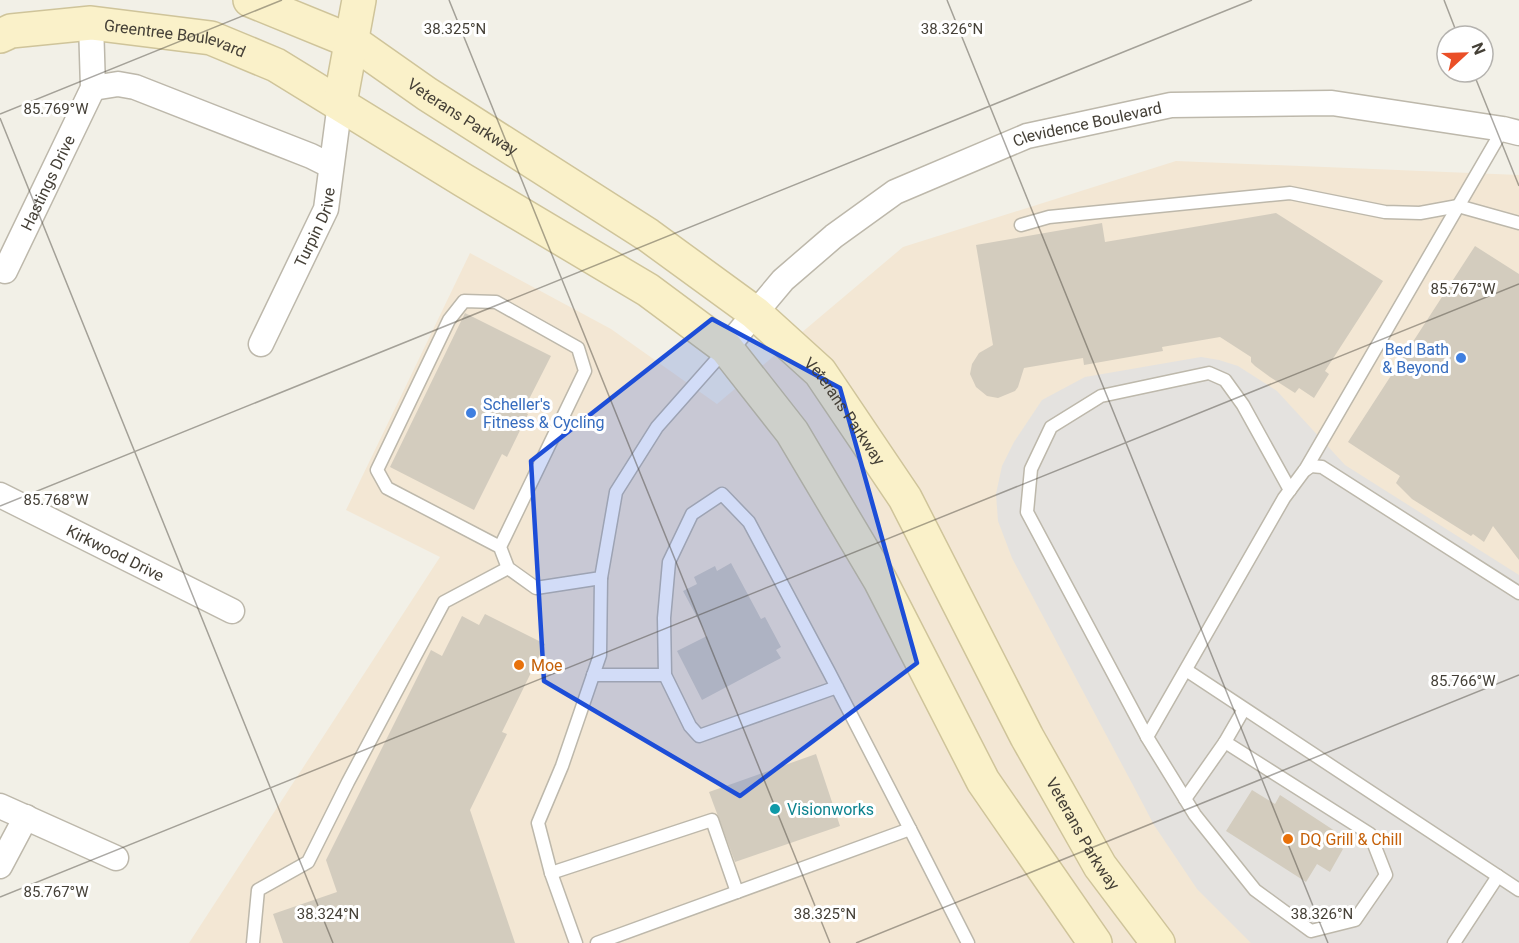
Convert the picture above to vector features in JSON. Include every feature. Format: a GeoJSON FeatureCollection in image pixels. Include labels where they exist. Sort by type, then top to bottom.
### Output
{"type":"FeatureCollection","features":[{"type":"Feature","properties":{"kind":"main road"},"geometry":{"type":"LineString","coordinates":[[250,0],[353,42]]}},
{"type":"Feature","properties":{"kind":"main road"},"geometry":{"type":"LineString","coordinates":[[359,0],[340,103],[463,180],[648,290],[726,348],[792,432],[880,580],[983,781],[1095,943]]}},
{"type":"Feature","properties":{"kind":"main road","name":"Greentree Boulevard"},"geometry":{"type":"LineString","coordinates":[[0,36],[11,31],[92,23],[211,38],[276,65],[340,103]]}},
{"type":"Feature","properties":{"kind":"main road","name":"Veterans Parkway"},"geometry":{"type":"LineString","coordinates":[[353,42],[427,94],[648,235],[755,313],[820,372],[905,498],[1027,737],[1088,846],[1100,866],[1158,943]]}},
{"type":"Feature","properties":{"kind":"street","name":"Hastings Drive"},"geometry":{"type":"LineString","coordinates":[[5,271],[93,88],[92,23]]}},
{"type":"Feature","properties":{"kind":"street"},"geometry":{"type":"LineString","coordinates":[[93,88],[118,84],[135,87],[331,166]]}},
{"type":"Feature","properties":{"kind":"street","name":"Turpin Drive"},"geometry":{"type":"LineString","coordinates":[[261,344],[326,208],[340,103]]}},
{"type":"Feature","properties":{"kind":"street","name":"Clevidence Boulevard"},"geometry":{"type":"LineString","coordinates":[[726,348],[783,280],[834,236],[895,192],[1027,136],[1171,105],[1332,103],[1511,131]]}},
{"type":"Feature","properties":{"kind":"street","name":"Kirkwood Drive"},"geometry":{"type":"LineString","coordinates":[[0,495],[232,610]]}},
{"type":"Feature","properties":{"kind":"street"},"geometry":{"type":"LineString","coordinates":[[0,806],[116,858]]}},
{"type":"Feature","properties":{"kind":"street"},"geometry":{"type":"LineString","coordinates":[[0,866],[26,817]]}},
{"type":"Feature","properties":{"kind":"lane"},"geometry":{"type":"LineString","coordinates":[[1147,737],[1458,206],[1511,131]]}},
{"type":"Feature","properties":{"kind":"lane"},"geometry":{"type":"LineString","coordinates":[[1021,225],[1049,217],[1290,193],[1385,212],[1420,213],[1458,206],[1519,223]]}},
{"type":"Feature","properties":{"kind":"lane"},"geometry":{"type":"LineString","coordinates":[[500,547],[585,371],[578,348],[496,302],[464,301],[449,320],[377,470],[387,488],[500,547],[508,568],[536,588],[601,578]]}},
{"type":"Feature","properties":{"kind":"lane"},"geometry":{"type":"LineString","coordinates":[[576,943],[538,823],[562,766],[600,655],[601,578],[616,492],[657,427],[726,348]]}},
{"type":"Feature","properties":{"kind":"lane"},"geometry":{"type":"LineString","coordinates":[[1224,742],[1370,834],[1386,875],[1355,920],[1311,931],[1255,890],[1195,815],[1147,737],[1028,512],[1031,469],[1051,427],[1101,396],[1209,373],[1225,380],[1243,405],[1290,490]]}},
{"type":"Feature","properties":{"kind":"lane"},"geometry":{"type":"LineString","coordinates":[[1304,471],[1311,466],[1322,466],[1519,592]]}},
{"type":"Feature","properties":{"kind":"lane"},"geometry":{"type":"LineString","coordinates":[[837,687],[699,736],[690,726],[665,675],[664,618],[669,562],[693,514],[722,494],[749,522],[837,687],[968,943]]}},
{"type":"Feature","properties":{"kind":"lane"},"geometry":{"type":"LineString","coordinates":[[253,943],[258,890],[308,862],[444,602],[508,568]]}},
{"type":"Feature","properties":{"kind":"lane"},"geometry":{"type":"LineString","coordinates":[[1186,670],[1519,890]]}},
{"type":"Feature","properties":{"kind":"lane"},"geometry":{"type":"LineString","coordinates":[[593,675],[665,675]]}},
{"type":"Feature","properties":{"kind":"lane"},"geometry":{"type":"LineString","coordinates":[[1185,799],[1244,709]]}},
{"type":"Feature","properties":{"kind":"lane"},"geometry":{"type":"LineString","coordinates":[[552,873],[712,819],[737,892]]}},
{"type":"Feature","properties":{"kind":"lane"},"geometry":{"type":"LineString","coordinates":[[597,943],[910,829]]}},
{"type":"Feature","properties":{"kind":"lane"},"geometry":{"type":"LineString","coordinates":[[1454,943],[1498,876]]}},
{"type":"Feature","properties":{"kind":"highlighted area"},"geometry":{"type":"Polygon","coordinates":[[[712,319],[840,388],[917,663],[740,796],[544,681],[531,461],[712,319]]]}},
{"type":"Feature","properties":{"kind":"shaded area"},"geometry":{"type":"Polygon","coordinates":[[[1176,161],[1519,175],[1519,943],[189,943],[440,557],[346,510],[470,253],[611,329],[717,404],[903,247],[1176,161]]]}},
{"type":"Feature","properties":{"kind":"shaded area"},"geometry":{"type":"Polygon","coordinates":[[[1201,357],[1238,366],[1277,391],[1345,465],[1519,575],[1519,943],[1251,943],[1197,889],[1154,825],[1012,558],[998,521],[996,494],[1002,466],[1014,442],[1042,400],[1085,377],[1201,357]]]}},
{"type":"Feature","properties":{"kind":"building"},"geometry":{"type":"Polygon","coordinates":[[[1276,213],[1383,281],[1325,371],[1329,374],[1314,398],[1299,388],[1295,393],[1270,377],[1251,362],[1251,357],[1220,337],[1162,347],[1163,351],[1084,365],[1083,358],[1024,368],[1015,391],[998,398],[987,396],[976,387],[970,374],[972,364],[979,353],[993,345],[976,245],[1102,223],[1105,242],[1276,213]]]}},
{"type":"Feature","properties":{"kind":"building","name":"Bed Bath & Beyond"},"geometry":{"type":"Polygon","coordinates":[[[1475,246],[1519,274],[1519,560],[1493,526],[1484,542],[1473,534],[1471,536],[1412,499],[1396,483],[1400,476],[1348,442],[1475,246]]]}},
{"type":"Feature","properties":{"kind":"building","name":"Scheller's Fitness & Cycling"},"geometry":{"type":"Polygon","coordinates":[[[465,313],[551,356],[523,411],[528,414],[507,457],[502,454],[474,510],[390,467],[465,313]]]}},
{"type":"Feature","properties":{"kind":"building"},"geometry":{"type":"Polygon","coordinates":[[[731,563],[761,619],[765,617],[781,647],[776,650],[781,658],[702,700],[677,651],[707,636],[683,591],[697,584],[694,577],[715,566],[717,571],[731,563]]]}},
{"type":"Feature","properties":{"kind":"building"},"geometry":{"type":"Polygon","coordinates":[[[485,614],[545,644],[502,732],[507,734],[470,810],[515,943],[283,943],[273,914],[337,892],[326,860],[431,650],[442,656],[462,616],[479,625],[485,614]]]}},
{"type":"Feature","properties":{"kind":"building","name":"Visionworks"},"geometry":{"type":"Polygon","coordinates":[[[816,754],[840,826],[735,862],[709,792],[816,754]]]}},
{"type":"Feature","properties":{"kind":"building","name":"DQ Grill & Chill"},"geometry":{"type":"Polygon","coordinates":[[[1252,790],[1275,804],[1280,795],[1341,835],[1335,843],[1343,849],[1330,872],[1317,864],[1306,882],[1226,831],[1252,790]]]}},
{"type":"Feature","properties":{"kind":"place","name":"Bed Bath & Beyond"},"geometry":{"type":"Point","coordinates":[1461,358]}},
{"type":"Feature","properties":{"kind":"place","name":"Scheller's Fitness & Cycling"},"geometry":{"type":"Point","coordinates":[471,413]}},
{"type":"Feature","properties":{"kind":"place","name":"Moe"},"geometry":{"type":"Point","coordinates":[519,665]}},
{"type":"Feature","properties":{"kind":"place","name":"Visionworks"},"geometry":{"type":"Point","coordinates":[775,809]}},
{"type":"Feature","properties":{"kind":"place","name":"DQ Grill & Chill"},"geometry":{"type":"Point","coordinates":[1288,839]}}]}
